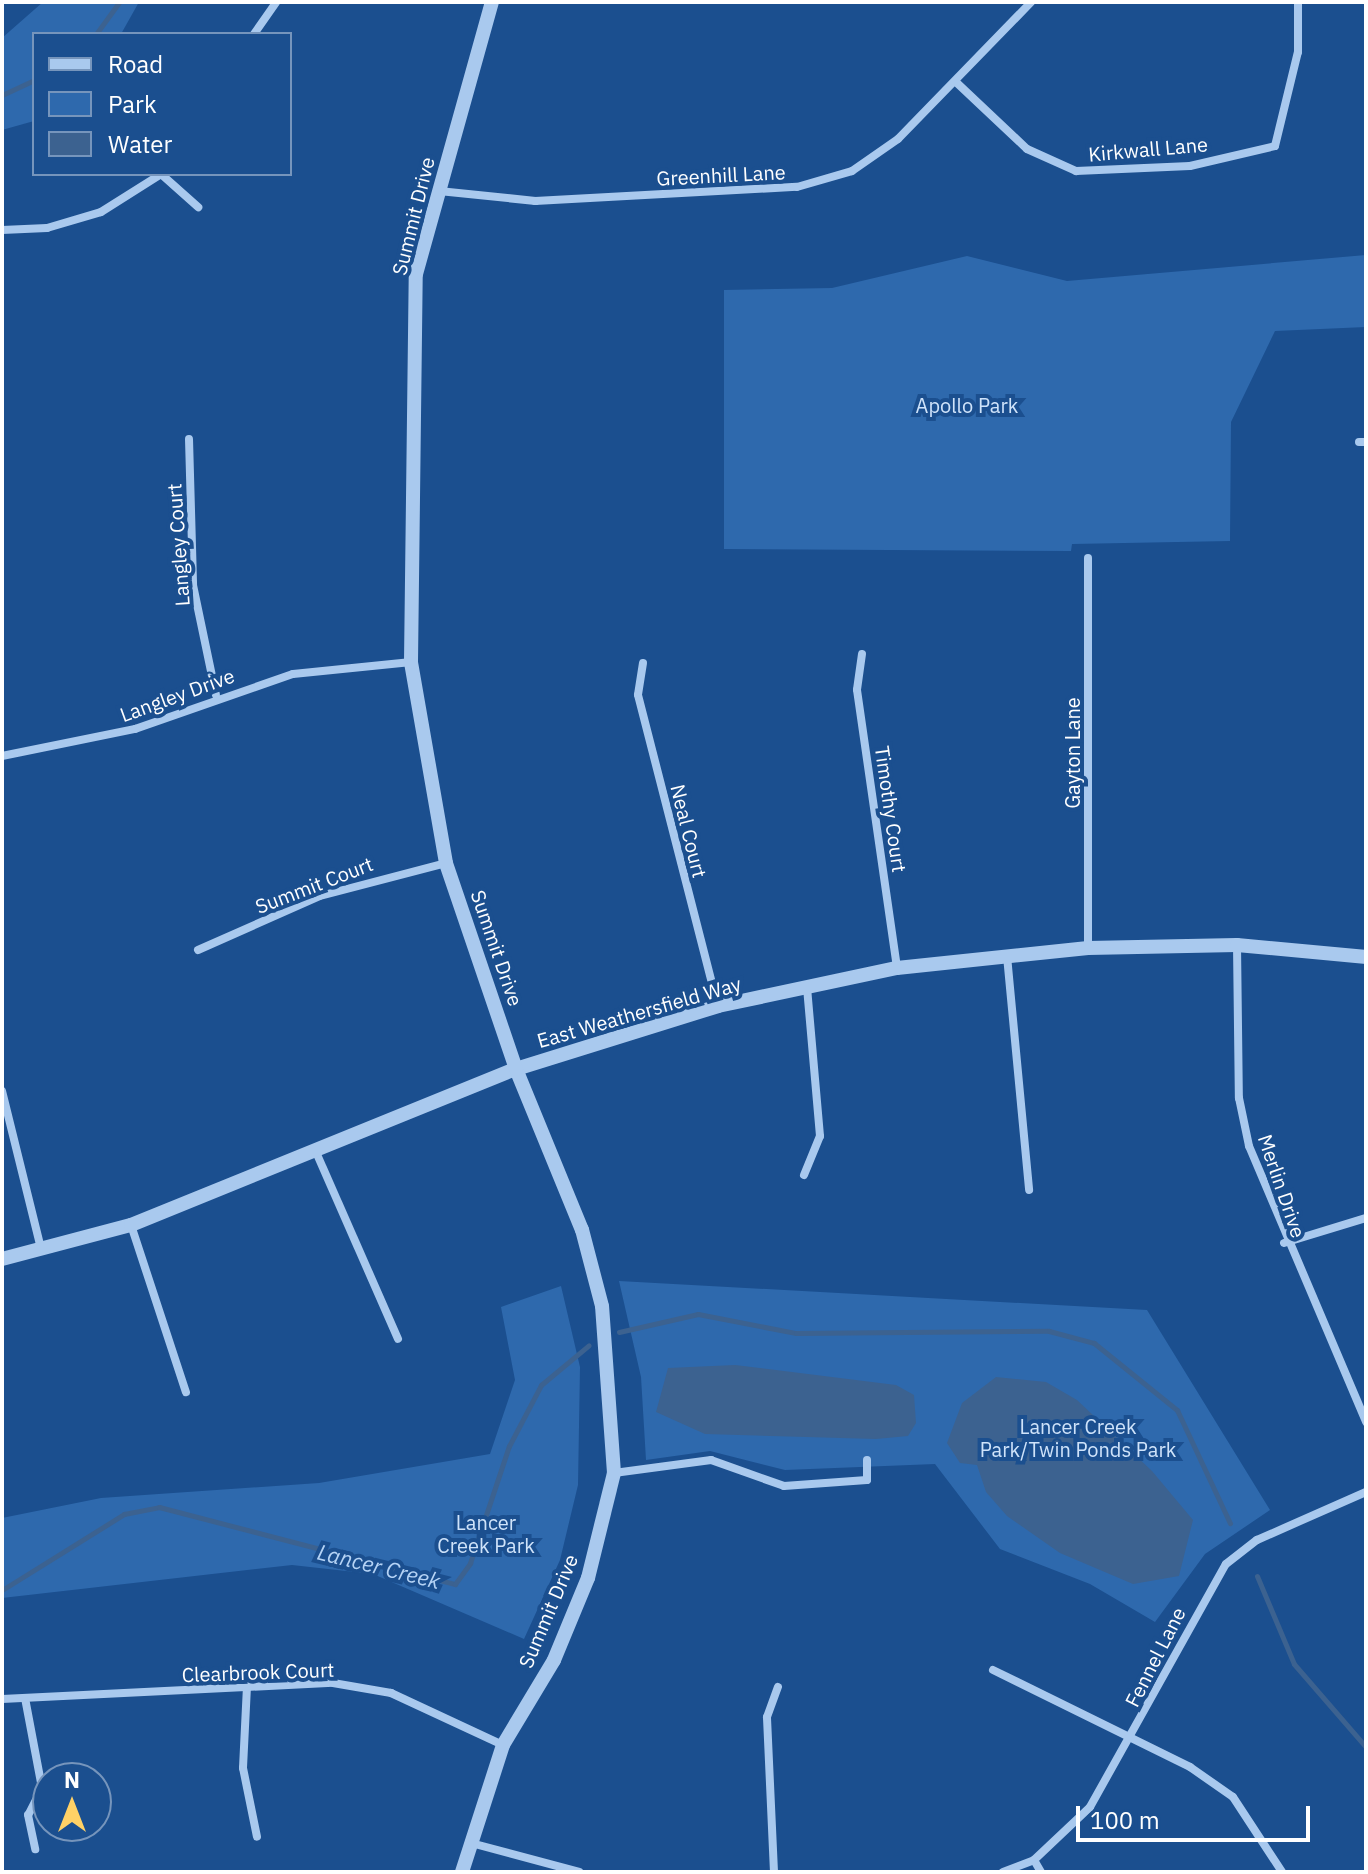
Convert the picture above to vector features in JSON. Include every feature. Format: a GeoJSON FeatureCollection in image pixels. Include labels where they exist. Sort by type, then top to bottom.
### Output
{"type":"FeatureCollection","features":[{"type":"Feature","properties":{"kind":"street"},"geometry":{"type":"LineString","coordinates":[[255,32],[276,2]]}},
{"type":"Feature","properties":{"kind":"street","name":"Summit Drive"},"geometry":{"type":"LineString","coordinates":[[462,1872],[503,1745],[554,1660],[588,1578],[614,1473],[602,1306],[582,1230],[516,1069],[446,863],[411,662],[416,274],[492,2]]}},
{"type":"Feature","properties":{"kind":"street","name":"Greenhill Lane"},"geometry":{"type":"LineString","coordinates":[[439,191],[535,201],[797,187],[852,171],[957,83],[1031,2]]}},
{"type":"Feature","properties":{"kind":"street","name":"Kirkwall Lane"},"geometry":{"type":"LineString","coordinates":[[957,83],[1027,149],[1076,171],[1190,166],[1275,146],[1298,52],[1298,2]]}},
{"type":"Feature","properties":{"kind":"street"},"geometry":{"type":"LineString","coordinates":[[2,230],[47,228],[101,212],[158,176]]}},
{"type":"Feature","properties":{"kind":"street"},"geometry":{"type":"LineString","coordinates":[[163,176],[198,207]]}},
{"type":"Feature","properties":{"kind":"street","name":"Langley Court"},"geometry":{"type":"LineString","coordinates":[[189,439],[193,585],[216,695]]}},
{"type":"Feature","properties":{"kind":"street","name":"Gayton Lane"},"geometry":{"type":"LineString","coordinates":[[1088,558],[1088,948]]}},
{"type":"Feature","properties":{"kind":"street","name":"Timothy Court"},"geometry":{"type":"LineString","coordinates":[[862,654],[857,690],[897,968]]}},
{"type":"Feature","properties":{"kind":"street","name":"Langley Drive"},"geometry":{"type":"LineString","coordinates":[[2,756],[135,729],[216,695],[293,674],[411,662]]}},
{"type":"Feature","properties":{"kind":"street","name":"Neal Court"},"geometry":{"type":"LineString","coordinates":[[643,663],[638,695],[718,1006]]}},
{"type":"Feature","properties":{"kind":"street","name":"Summit Court"},"geometry":{"type":"LineString","coordinates":[[198,950],[320,896],[446,863]]}},
{"type":"Feature","properties":{"kind":"street","name":"East Weathersfield Way"},"geometry":{"type":"LineString","coordinates":[[2,1259],[131,1225],[516,1069],[718,1006],[897,968],[1088,948],[1237,945],[1366,957]]}},
{"type":"Feature","properties":{"kind":"street","name":"Merlin Drive"},"geometry":{"type":"LineString","coordinates":[[1237,945],[1239,1098],[1284,1243],[1366,1422]]}},
{"type":"Feature","properties":{"kind":"street"},"geometry":{"type":"LineString","coordinates":[[1007,955],[1029,1190]]}},
{"type":"Feature","properties":{"kind":"street"},"geometry":{"type":"LineString","coordinates":[[804,1175],[820,1136],[807,988]]}},
{"type":"Feature","properties":{"kind":"street"},"geometry":{"type":"LineString","coordinates":[[2,1091],[42,1250]]}},
{"type":"Feature","properties":{"kind":"street"},"geometry":{"type":"LineString","coordinates":[[316,1152],[398,1339]]}},
{"type":"Feature","properties":{"kind":"street"},"geometry":{"type":"LineString","coordinates":[[1284,1243],[1366,1218]]}},
{"type":"Feature","properties":{"kind":"street"},"geometry":{"type":"LineString","coordinates":[[131,1225],[186,1392]]}},
{"type":"Feature","properties":{"kind":"street"},"geometry":{"type":"LineString","coordinates":[[614,1473],[711,1460],[784,1486],[867,1480],[867,1460]]}},
{"type":"Feature","properties":{"kind":"street","name":"Fennel Lane"},"geometry":{"type":"LineString","coordinates":[[1003,1872],[1034,1860],[1090,1807],[1132,1738],[1182,1632],[1226,1564],[1257,1540],[1366,1492]]}},
{"type":"Feature","properties":{"kind":"street"},"geometry":{"type":"LineString","coordinates":[[993,1670],[1132,1738],[1233,1797],[1282,1872]]}},
{"type":"Feature","properties":{"kind":"street","name":"Clearbrook Court"},"geometry":{"type":"LineString","coordinates":[[2,1699],[333,1683],[391,1693],[503,1745]]}},
{"type":"Feature","properties":{"kind":"street"},"geometry":{"type":"LineString","coordinates":[[247,1686],[243,1768],[257,1837]]}},
{"type":"Feature","properties":{"kind":"street"},"geometry":{"type":"LineString","coordinates":[[774,1872],[767,1717],[778,1687]]}},
{"type":"Feature","properties":{"kind":"street"},"geometry":{"type":"LineString","coordinates":[[25,1698],[42,1788],[28,1815],[35,1849]]}},
{"type":"Feature","properties":{"kind":"street"},"geometry":{"type":"LineString","coordinates":[[471,1843],[579,1872]]}},
{"type":"Feature","properties":{"kind":"street"},"geometry":{"type":"LineString","coordinates":[[1034,1860],[1041,1872]]}},
{"type":"Feature","properties":{"kind":"green space"},"geometry":{"type":"Polygon","coordinates":[[[43,2],[139,2],[122,32],[32,32],[32,122],[2,130],[2,38],[43,2]]]}},
{"type":"Feature","properties":{"kind":"green space","name":"Apollo Park"},"geometry":{"type":"Polygon","coordinates":[[[1366,255],[1366,327],[1275,331],[1231,422],[1230,541],[1072,544],[1071,551],[724,549],[724,290],[832,288],[967,256],[1067,281],[1366,255]]]}},
{"type":"Feature","properties":{"kind":"green space","name":"Lancer Creek Park/Twin Ponds Park"},"geometry":{"type":"Polygon","coordinates":[[[619,1281],[1147,1310],[1270,1510],[1205,1554],[1155,1622],[1090,1584],[1000,1549],[935,1464],[785,1470],[710,1451],[646,1460],[641,1377],[619,1281]]]}},
{"type":"Feature","properties":{"kind":"green space","name":"Lancer Creek Park"},"geometry":{"type":"Polygon","coordinates":[[[561,1286],[580,1367],[578,1485],[560,1560],[524,1639],[373,1574],[292,1565],[2,1598],[2,1518],[101,1498],[319,1483],[490,1454],[515,1380],[501,1307],[561,1286]]]}},
{"type":"Feature","properties":{"kind":"water"},"geometry":{"type":"Polygon","coordinates":[[[735,1365],[896,1385],[914,1395],[916,1423],[908,1436],[876,1439],[705,1434],[656,1412],[668,1368],[735,1365]]]}},
{"type":"Feature","properties":{"kind":"water"},"geometry":{"type":"Polygon","coordinates":[[[996,1377],[1046,1382],[1077,1400],[1152,1471],[1193,1520],[1179,1576],[1133,1584],[1060,1553],[1007,1516],[986,1492],[977,1465],[960,1463],[947,1443],[962,1403],[996,1377]]]}},
{"type":"Feature","properties":{"kind":"waterway"},"geometry":{"type":"LineString","coordinates":[[97,32],[119,2]]}},
{"type":"Feature","properties":{"kind":"waterway"},"geometry":{"type":"LineString","coordinates":[[2,95],[32,81]]}},
{"type":"Feature","properties":{"kind":"waterway","name":"Lancer Creek"},"geometry":{"type":"LineString","coordinates":[[619,1332],[698,1314],[796,1333],[1049,1331],[1094,1343],[1177,1410],[1230,1523]]}},
{"type":"Feature","properties":{"kind":"waterway","name":"Lancer Creek"},"geometry":{"type":"LineString","coordinates":[[2,1590],[124,1514],[159,1507],[455,1584],[470,1563],[509,1446],[541,1385],[589,1345]]}},
{"type":"Feature","properties":{"kind":"waterway"},"geometry":{"type":"LineString","coordinates":[[1257,1576],[1294,1664],[1366,1747]]}}]}
